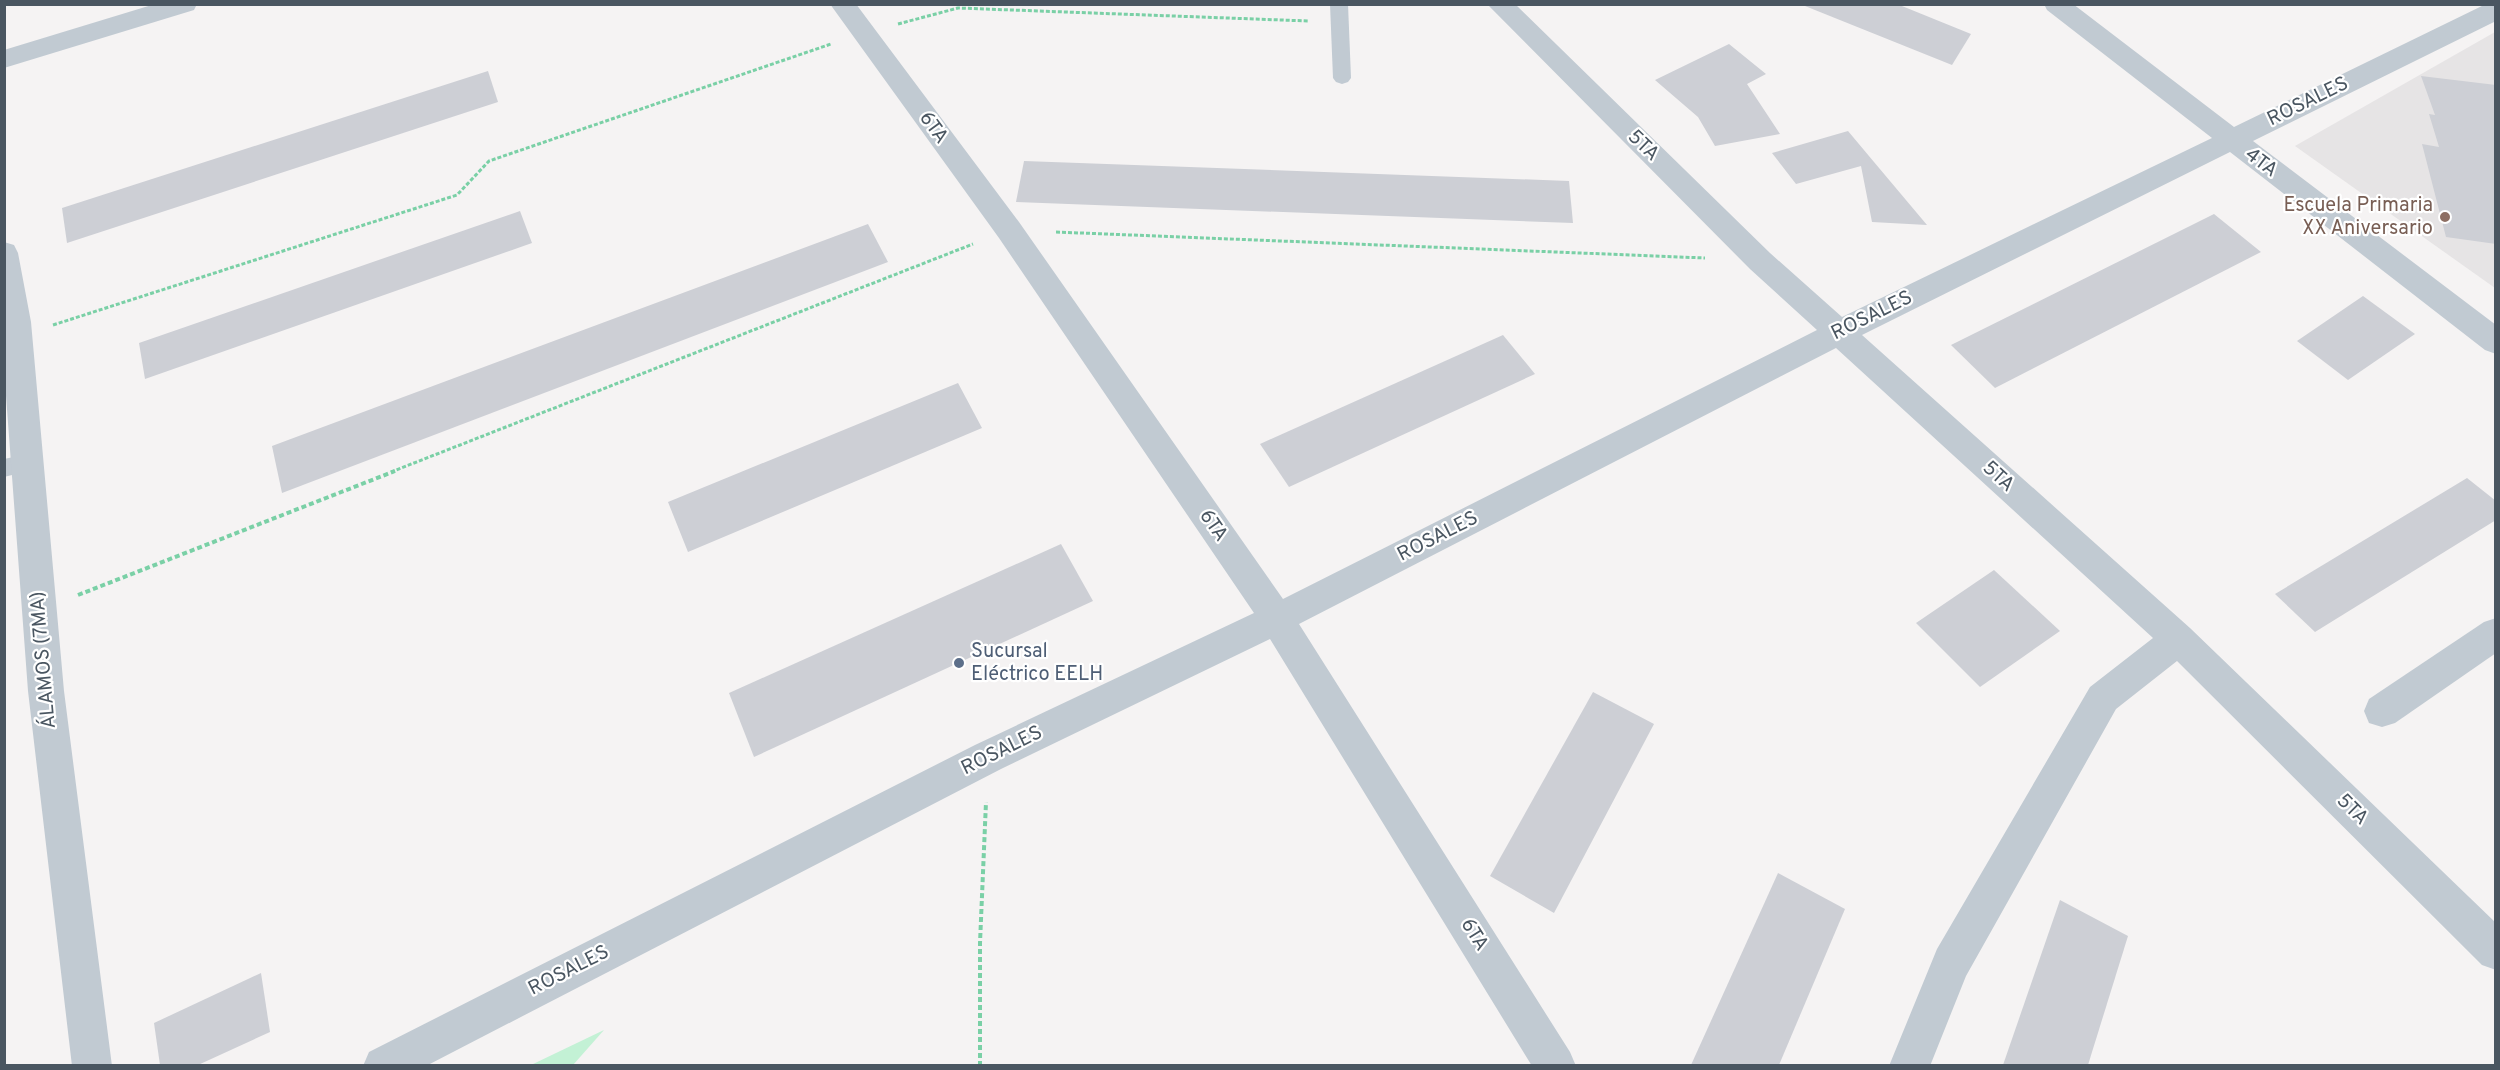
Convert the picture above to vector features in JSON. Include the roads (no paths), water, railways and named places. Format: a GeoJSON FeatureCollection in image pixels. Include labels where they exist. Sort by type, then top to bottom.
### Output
{"type":"FeatureCollection","features":[{"type":"Feature","properties":{"kind":"street"},"geometry":{"type":"LineString","coordinates":[[4,59],[185,4]]}},
{"type":"Feature","properties":{"kind":"street","name":"6TA"},"geometry":{"type":"LineString","coordinates":[[842,4],[1009,230],[1277,619],[1556,1065]]}},
{"type":"Feature","properties":{"kind":"street","name":"5TA"},"geometry":{"type":"LineString","coordinates":[[1498,4],[1760,261],[2178,639],[2496,951]]}},
{"type":"Feature","properties":{"kind":"street","name":"4TA"},"geometry":{"type":"LineString","coordinates":[[2056,4],[2496,342]]}},
{"type":"Feature","properties":{"kind":"street","name":"ROSALES"},"geometry":{"type":"LineString","coordinates":[[382,1065],[988,757],[1277,619],[1838,333],[2496,10]]}},
{"type":"Feature","properties":{"kind":"street","name":"ÁLAMOS (7MA)"},"geometry":{"type":"LineString","coordinates":[[4,253],[17,337],[16,466],[39,611],[46,691],[92,1065]]}},
{"type":"Feature","properties":{"kind":"street"},"geometry":{"type":"LineString","coordinates":[[2382,711],[2496,633]]}},
{"type":"Feature","properties":{"kind":"street"},"geometry":{"type":"LineString","coordinates":[[1909,1065],[1951,963],[2103,698],[2178,639]]}},
{"type":"Feature","properties":{"kind":"lane"},"geometry":{"type":"LineString","coordinates":[[1339,4],[1342,78]]}},
{"type":"Feature","properties":{"kind":"place","name":"Escuela Primaria XX Aniversario"},"geometry":{"type":"Point","coordinates":[2445,217]}},
{"type":"Feature","properties":{"kind":"place","name":"Sucursal Eléctrico EELH"},"geometry":{"type":"Point","coordinates":[959,663]}}]}
